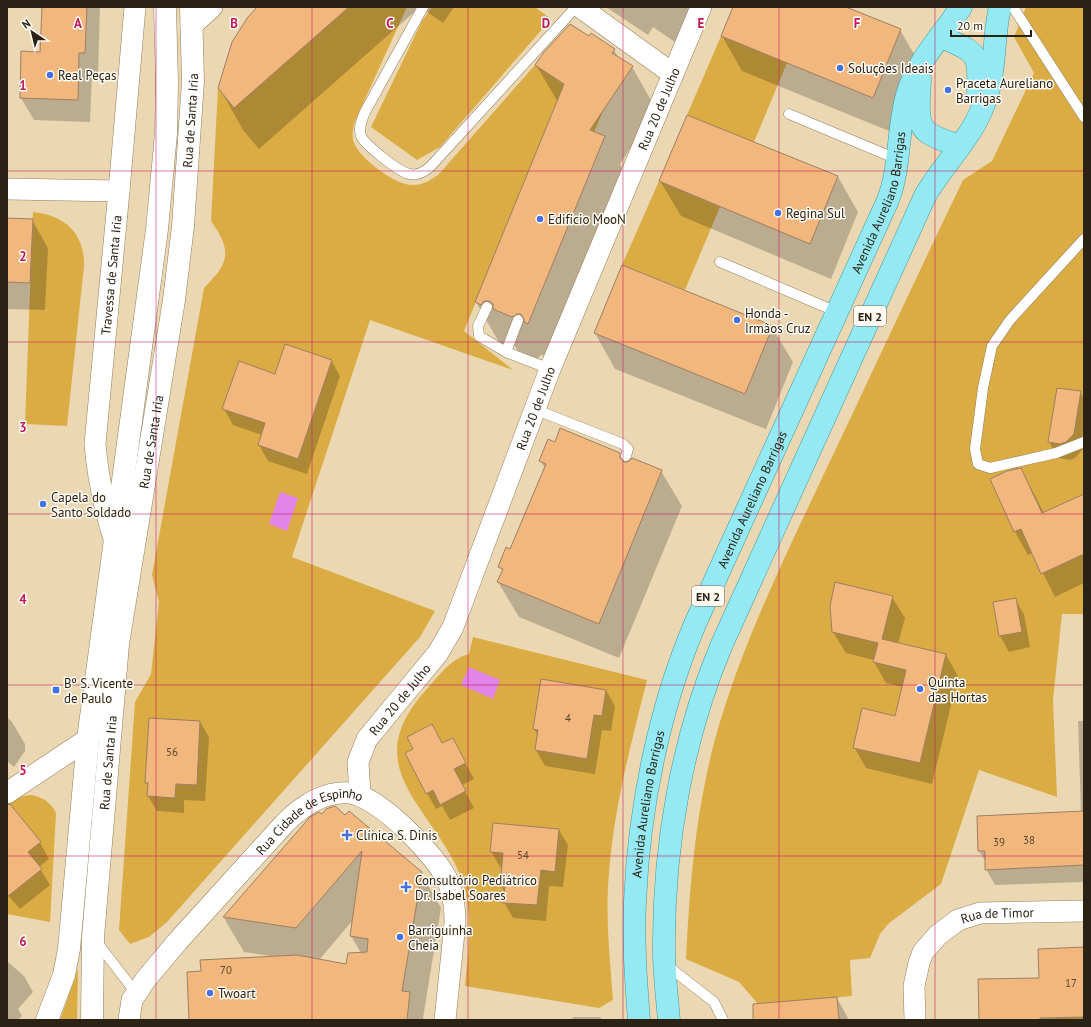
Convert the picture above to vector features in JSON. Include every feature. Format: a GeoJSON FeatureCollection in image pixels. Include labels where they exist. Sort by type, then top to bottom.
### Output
{"type":"FeatureCollection","features":[{"type":"Feature","properties":{"kind":"main road","name":"Rua de Santa Iria"},"geometry":{"type":"LineString","coordinates":[[47,1020],[64,975],[70,934],[88,739],[158,229],[166,121],[165,7]]}},
{"type":"Feature","properties":{"kind":"main road","name":"Avenida Aureliano Barrigas"},"geometry":{"type":"LineString","coordinates":[[669,1020],[664,964],[664,937],[669,863],[675,809],[691,732],[708,677],[925,196],[940,171],[960,146],[978,118],[992,80],[1000,7]]}},
{"type":"Feature","properties":{"kind":"main road","name":"Avenida Aureliano Barrigas"},"geometry":{"type":"LineString","coordinates":[[639,1020],[635,924],[636,879],[649,784],[661,722],[670,691],[695,624],[888,200],[895,181],[899,160],[905,104],[911,84],[920,64],[959,8]]}},
{"type":"Feature","properties":{"kind":"main road","name":"Rua de Santa Iria"},"geometry":{"type":"LineString","coordinates":[[92,1020],[93,937],[113,684],[119,630],[174,300],[183,226],[193,81],[191,16]]}},
{"type":"Feature","properties":{"kind":"main road"},"geometry":{"type":"LineString","coordinates":[[940,36],[969,49],[977,58],[979,69],[978,118]]}},
{"type":"Feature","properties":{"kind":"main road"},"geometry":{"type":"LineString","coordinates":[[920,64],[920,114],[922,126],[931,134],[960,146]]}},
{"type":"Feature","properties":{"kind":"street","name":"Travessa de Santa Iria"},"geometry":{"type":"LineString","coordinates":[[114,542],[103,507],[97,476],[95,444],[135,7]]}},
{"type":"Feature","properties":{"kind":"street"},"geometry":{"type":"LineString","coordinates":[[191,16],[212,7]]}},
{"type":"Feature","properties":{"kind":"street"},"geometry":{"type":"LineString","coordinates":[[580,7],[673,74]]}},
{"type":"Feature","properties":{"kind":"street","name":"Rua 20 de Julho"},"geometry":{"type":"LineString","coordinates":[[360,795],[358,762],[363,746],[375,727],[426,668],[449,636],[458,616],[534,409],[701,7]]}},
{"type":"Feature","properties":{"kind":"street"},"geometry":{"type":"LineString","coordinates":[[7,189],[119,191]]}},
{"type":"Feature","properties":{"kind":"street"},"geometry":{"type":"LineString","coordinates":[[7,792],[88,739]]}},
{"type":"Feature","properties":{"kind":"street","name":"Rua Cidade de Espinho"},"geometry":{"type":"LineString","coordinates":[[128,1020],[130,1006],[136,993],[178,941],[294,814],[312,802],[323,797],[342,793],[360,795],[377,804],[411,835],[434,859],[449,883],[453,896],[455,916],[445,1020]]}},
{"type":"Feature","properties":{"kind":"street","name":"Rua de Timor"},"geometry":{"type":"LineString","coordinates":[[915,1020],[914,986],[919,963],[930,942],[947,927],[969,916],[999,912],[1084,911]]}},
{"type":"Feature","properties":{"kind":"lane"},"geometry":{"type":"LineString","coordinates":[[423,7],[365,112],[360,127],[361,136],[369,146],[402,171],[411,175],[420,173],[430,167],[576,7]]}},
{"type":"Feature","properties":{"kind":"lane"},"geometry":{"type":"LineString","coordinates":[[1013,7],[1084,116]]}},
{"type":"Feature","properties":{"kind":"lane"},"geometry":{"type":"LineString","coordinates":[[789,114],[899,160]]}},
{"type":"Feature","properties":{"kind":"lane"},"geometry":{"type":"LineString","coordinates":[[1084,239],[1010,320],[992,346],[982,388],[975,449],[978,464],[990,468],[1056,453],[1084,442]]}},
{"type":"Feature","properties":{"kind":"lane"},"geometry":{"type":"LineString","coordinates":[[720,262],[837,312]]}},
{"type":"Feature","properties":{"kind":"lane"},"geometry":{"type":"LineString","coordinates":[[487,307],[478,326],[479,336],[506,352],[550,369]]}},
{"type":"Feature","properties":{"kind":"lane"},"geometry":{"type":"LineString","coordinates":[[506,352],[518,320]]}},
{"type":"Feature","properties":{"kind":"lane"},"geometry":{"type":"LineString","coordinates":[[534,409],[623,444],[628,449],[626,456]]}},
{"type":"Feature","properties":{"kind":"lane"},"geometry":{"type":"LineString","coordinates":[[93,937],[136,993]]}},
{"type":"Feature","properties":{"kind":"lane"},"geometry":{"type":"LineString","coordinates":[[664,964],[714,1002],[723,1020]]}},
{"type":"Feature","properties":{"kind":"shaded area"},"geometry":{"type":"Polygon","coordinates":[[[349,7],[407,7],[353,128],[353,140],[361,154],[386,175],[395,180],[411,185],[419,185],[439,174],[535,65],[603,111],[594,132],[552,115],[464,331],[513,370],[370,320],[292,557],[435,611],[420,637],[167,922],[149,937],[130,944],[119,930],[135,702],[151,674],[159,602],[152,575],[204,288],[219,271],[225,256],[225,249],[222,240],[211,221],[218,88],[234,107],[349,7]]]}},
{"type":"Feature","properties":{"kind":"shaded area"},"geometry":{"type":"Polygon","coordinates":[[[432,7],[535,7],[551,19],[440,147],[417,160],[371,127],[422,21],[432,7]]]}},
{"type":"Feature","properties":{"kind":"shaded area"},"geometry":{"type":"Polygon","coordinates":[[[1026,7],[1084,7],[1084,614],[1062,614],[1053,700],[1057,797],[979,770],[941,884],[888,924],[880,934],[870,958],[850,960],[852,996],[758,1004],[739,982],[686,959],[694,850],[702,797],[714,743],[736,674],[762,607],[945,217],[963,180],[992,161],[1034,73],[1014,37],[1026,7]]]}},
{"type":"Feature","properties":{"kind":"shaded area"},"geometry":{"type":"Polygon","coordinates":[[[721,36],[787,63],[754,142],[687,115],[721,36]]]}},
{"type":"Feature","properties":{"kind":"shaded area"},"geometry":{"type":"Polygon","coordinates":[[[659,181],[720,207],[685,290],[622,265],[659,181]]]}},
{"type":"Feature","properties":{"kind":"shaded area"},"geometry":{"type":"Polygon","coordinates":[[[33,212],[54,217],[63,222],[76,235],[81,244],[83,254],[84,266],[67,426],[25,424],[33,212]]]}},
{"type":"Feature","properties":{"kind":"shaded area"},"geometry":{"type":"Polygon","coordinates":[[[280,492],[298,498],[287,531],[269,524],[280,492]]]}},
{"type":"Feature","properties":{"kind":"shaded area"},"geometry":{"type":"Polygon","coordinates":[[[473,637],[647,680],[624,776],[611,848],[608,889],[608,937],[613,1000],[599,1008],[465,986],[469,946],[469,919],[466,893],[462,880],[450,854],[407,788],[399,766],[398,743],[406,718],[426,690],[445,669],[456,659],[469,654],[473,637]]]}},
{"type":"Feature","properties":{"kind":"shaded area"},"geometry":{"type":"Polygon","coordinates":[[[469,667],[500,680],[493,699],[461,685],[469,667]]]}},
{"type":"Feature","properties":{"kind":"shaded area"},"geometry":{"type":"Polygon","coordinates":[[[30,795],[45,800],[56,813],[50,922],[7,914],[7,805],[19,797],[30,795]]]}},
{"type":"Feature","properties":{"kind":"shaded area"},"geometry":{"type":"Polygon","coordinates":[[[78,969],[77,1020],[60,1020],[78,969]]]}},
{"type":"Feature","properties":{"kind":"shaded area"},"geometry":{"type":"Polygon","coordinates":[[[1084,1017],[1084,1020],[1039,1020],[1039,1019],[1084,1017]]]}},
{"type":"Feature","properties":{"kind":"building"},"geometry":{"type":"Polygon","coordinates":[[[42,7],[87,7],[85,53],[79,53],[78,100],[20,98],[21,51],[40,52],[42,7]]]}},
{"type":"Feature","properties":{"kind":"building"},"geometry":{"type":"Polygon","coordinates":[[[257,7],[349,7],[234,108],[218,88],[232,42],[248,17],[257,7]]]}},
{"type":"Feature","properties":{"kind":"building"},"geometry":{"type":"Polygon","coordinates":[[[733,7],[846,7],[901,29],[873,98],[721,36],[733,7]]]}},
{"type":"Feature","properties":{"kind":"building","name":"Edifício MooN"},"geometry":{"type":"Polygon","coordinates":[[[570,24],[589,36],[591,33],[615,49],[612,53],[633,66],[590,130],[605,136],[528,324],[524,322],[521,314],[517,314],[512,317],[493,309],[493,304],[489,301],[484,301],[481,305],[475,302],[564,84],[535,65],[544,52],[570,24]]]}},
{"type":"Feature","properties":{"kind":"building"},"geometry":{"type":"Polygon","coordinates":[[[687,115],[838,176],[810,244],[659,181],[687,115]]]}},
{"type":"Feature","properties":{"kind":"building"},"geometry":{"type":"Polygon","coordinates":[[[7,218],[33,219],[30,283],[7,282],[7,218]]]}},
{"type":"Feature","properties":{"kind":"building"},"geometry":{"type":"Polygon","coordinates":[[[622,265],[773,326],[745,394],[594,333],[622,265]]]}},
{"type":"Feature","properties":{"kind":"building"},"geometry":{"type":"Polygon","coordinates":[[[285,344],[332,360],[298,459],[258,445],[265,423],[222,409],[239,361],[275,374],[285,344]]]}},
{"type":"Feature","properties":{"kind":"building"},"geometry":{"type":"Polygon","coordinates":[[[1057,388],[1081,391],[1074,434],[1066,442],[1060,444],[1048,442],[1057,388]]]}},
{"type":"Feature","properties":{"kind":"building"},"geometry":{"type":"Polygon","coordinates":[[[560,428],[620,453],[620,458],[624,462],[628,462],[632,458],[662,470],[599,624],[497,582],[503,569],[498,567],[506,547],[510,549],[546,464],[539,461],[548,439],[555,442],[560,428]]]}},
{"type":"Feature","properties":{"kind":"building"},"geometry":{"type":"Polygon","coordinates":[[[1021,468],[1042,513],[1084,494],[1084,554],[1041,574],[1021,529],[1014,532],[990,479],[1007,471],[1021,468]]]}},
{"type":"Feature","properties":{"kind":"building","name":"Quinta das Hortas"},"geometry":{"type":"Polygon","coordinates":[[[835,582],[893,596],[882,639],[946,654],[920,763],[853,748],[862,708],[895,716],[906,670],[873,662],[878,643],[832,632],[830,606],[835,582]]]}},
{"type":"Feature","properties":{"kind":"building"},"geometry":{"type":"Polygon","coordinates":[[[1016,598],[1022,632],[999,636],[993,602],[1016,598]]]}},
{"type":"Feature","properties":{"kind":"building"},"geometry":{"type":"Polygon","coordinates":[[[541,679],[606,690],[602,716],[594,715],[587,759],[535,750],[538,730],[533,729],[541,679]]]}},
{"type":"Feature","properties":{"kind":"building"},"geometry":{"type":"Polygon","coordinates":[[[149,718],[200,721],[197,785],[176,784],[175,798],[147,796],[148,783],[145,783],[149,718]]]}},
{"type":"Feature","properties":{"kind":"building"},"geometry":{"type":"Polygon","coordinates":[[[432,724],[442,743],[453,738],[466,763],[454,769],[466,791],[440,805],[433,790],[426,794],[405,753],[413,749],[407,737],[432,724]]]}},
{"type":"Feature","properties":{"kind":"building"},"geometry":{"type":"Polygon","coordinates":[[[10,804],[41,842],[28,852],[42,869],[7,897],[7,805],[10,804]]]}},
{"type":"Feature","properties":{"kind":"building"},"geometry":{"type":"Polygon","coordinates":[[[335,806],[345,815],[349,811],[422,872],[402,991],[410,992],[407,1020],[189,1020],[187,972],[201,971],[200,960],[297,955],[346,964],[348,953],[367,952],[368,939],[350,936],[362,851],[296,928],[223,917],[310,817],[319,812],[322,814],[326,809],[335,806]]]}},
{"type":"Feature","properties":{"kind":"building"},"geometry":{"type":"Polygon","coordinates":[[[1084,811],[1084,865],[985,870],[985,851],[978,851],[977,816],[1084,811]]]}},
{"type":"Feature","properties":{"kind":"building"},"geometry":{"type":"Polygon","coordinates":[[[493,823],[559,829],[555,872],[541,870],[537,905],[503,903],[505,886],[500,886],[503,853],[490,852],[493,823]]]}},
{"type":"Feature","properties":{"kind":"building"},"geometry":{"type":"Polygon","coordinates":[[[1084,947],[1084,1017],[1040,1018],[1040,1020],[979,1020],[978,979],[1039,978],[1038,949],[1084,947]]]}},
{"type":"Feature","properties":{"kind":"building"},"geometry":{"type":"Polygon","coordinates":[[[837,997],[839,1020],[753,1020],[753,1004],[837,997]]]}},
{"type":"Feature","properties":{"kind":"place","name":"Soluções Ideais"},"geometry":{"type":"Point","coordinates":[840,68]}},
{"type":"Feature","properties":{"kind":"place","name":"Real Peças"},"geometry":{"type":"Point","coordinates":[50,75]}},
{"type":"Feature","properties":{"kind":"place","name":"Praceta Aureliano Barrigas"},"geometry":{"type":"Point","coordinates":[948,90]}},
{"type":"Feature","properties":{"kind":"place","name":"Regina Sul"},"geometry":{"type":"Point","coordinates":[778,213]}},
{"type":"Feature","properties":{"kind":"place","name":"Edifício MooN"},"geometry":{"type":"Point","coordinates":[540,219]}},
{"type":"Feature","properties":{"kind":"place","name":"Honda - Irmãos Cruz"},"geometry":{"type":"Point","coordinates":[737,320]}},
{"type":"Feature","properties":{"kind":"place","name":"Capela do Santo Soldado"},"geometry":{"type":"Point","coordinates":[43,504]}},
{"type":"Feature","properties":{"kind":"place","name":"Quinta das Hortas"},"geometry":{"type":"Point","coordinates":[920,689]}},
{"type":"Feature","properties":{"kind":"place","name":"Bº S. Vicente de Paulo"},"geometry":{"type":"Point","coordinates":[56,690]}},
{"type":"Feature","properties":{"kind":"place","name":"Clínica S. Dinis"},"geometry":{"type":"Point","coordinates":[347,835]}},
{"type":"Feature","properties":{"kind":"place","name":"Consultório Pediátrico Dr. Isabel Soares"},"geometry":{"type":"Point","coordinates":[406,887]}},
{"type":"Feature","properties":{"kind":"place","name":"Barriguinha Cheia"},"geometry":{"type":"Point","coordinates":[400,937]}},
{"type":"Feature","properties":{"kind":"place","name":"Twoart"},"geometry":{"type":"Point","coordinates":[210,993]}}]}
